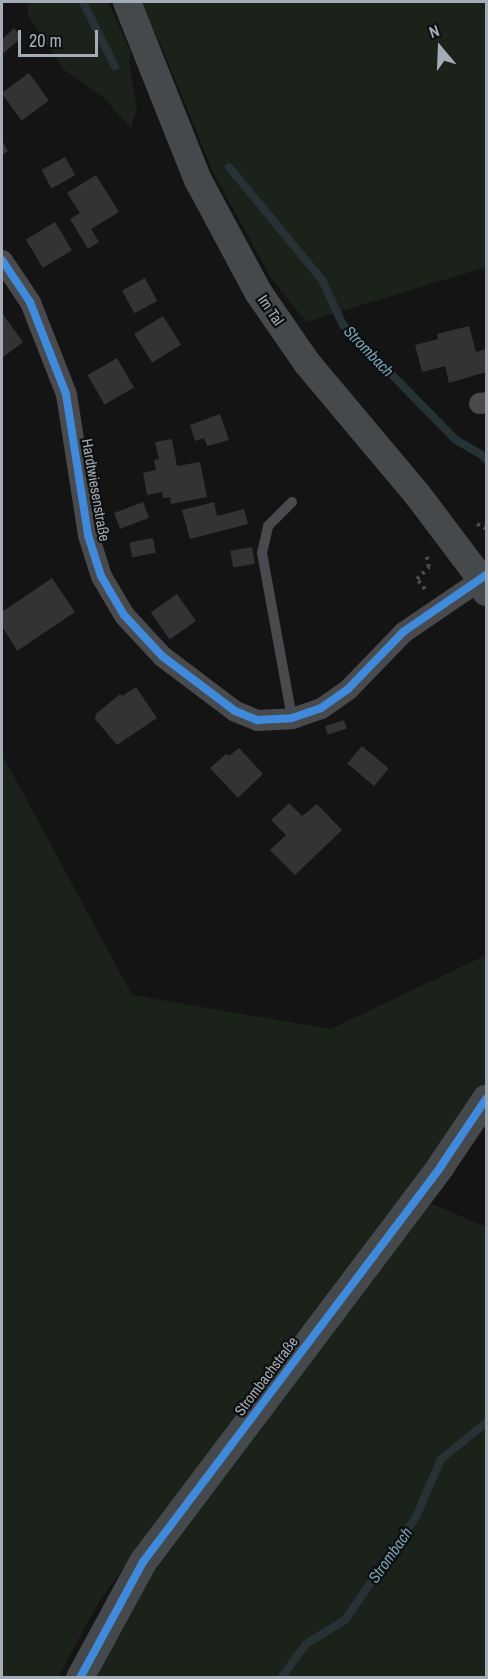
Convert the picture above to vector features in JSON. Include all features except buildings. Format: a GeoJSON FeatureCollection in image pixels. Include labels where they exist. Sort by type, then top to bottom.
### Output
{"type":"FeatureCollection","features":[{"type":"Feature","properties":{"kind":"main road","name":"Im Tal"},"geometry":{"type":"LineString","coordinates":[[127,2],[198,180],[258,292],[307,363],[417,494],[484,582]]}},
{"type":"Feature","properties":{"kind":"main road","name":"Strombachstraße"},"geometry":{"type":"LineString","coordinates":[[80,1677],[143,1562],[441,1166],[486,1099]]}},
{"type":"Feature","properties":{"kind":"street","name":"Hardtwiesenstraße"},"geometry":{"type":"LineString","coordinates":[[2,260],[30,302],[66,394],[88,535],[101,576],[124,615],[162,656],[235,711],[257,720],[292,718],[321,708],[348,689],[403,632],[484,582]]}},
{"type":"Feature","properties":{"kind":"lane"},"geometry":{"type":"LineString","coordinates":[[292,502],[268,526],[262,553],[292,718]]}},
{"type":"Feature","properties":{"kind":"shaded area"},"geometry":{"type":"Polygon","coordinates":[[[28,2],[108,2],[131,52],[129,62],[137,109],[131,128],[103,97],[63,69],[28,15],[28,2]]]}},
{"type":"Feature","properties":{"kind":"shaded area"},"geometry":{"type":"Polygon","coordinates":[[[140,2],[486,2],[486,267],[306,322],[270,276],[213,172],[160,43],[140,2]]]}},
{"type":"Feature","properties":{"kind":"shaded area"},"geometry":{"type":"Polygon","coordinates":[[[2,754],[132,995],[331,1029],[486,955],[486,1086],[100,1600],[58,1677],[2,1677],[2,754]]]}},
{"type":"Feature","properties":{"kind":"shaded area"},"geometry":{"type":"Polygon","coordinates":[[[423,1200],[486,1227],[486,1677],[92,1678],[154,1562],[423,1200]]]}},
{"type":"Feature","properties":{"kind":"waterway","name":"Strombach"},"geometry":{"type":"LineString","coordinates":[[83,2],[115,67]]}},
{"type":"Feature","properties":{"kind":"waterway","name":"Strombach"},"geometry":{"type":"LineString","coordinates":[[229,167],[322,280],[343,325],[456,440],[482,455],[486,460]]}},
{"type":"Feature","properties":{"kind":"waterway","name":"Strombach"},"geometry":{"type":"LineString","coordinates":[[281,1678],[306,1644],[345,1620],[416,1517],[441,1459],[486,1423]]}},
{"type":"Feature","properties":{"kind":"cycle path"},"geometry":{"type":"LineString","coordinates":[[2,260],[30,302],[66,394],[88,535],[101,576],[124,615],[162,656],[235,711],[257,720],[292,718],[321,708],[348,689],[403,632],[486,575]]}},
{"type":"Feature","properties":{"kind":"cycle path"},"geometry":{"type":"LineString","coordinates":[[80,1678],[143,1562],[441,1166],[486,1099]]}}]}
